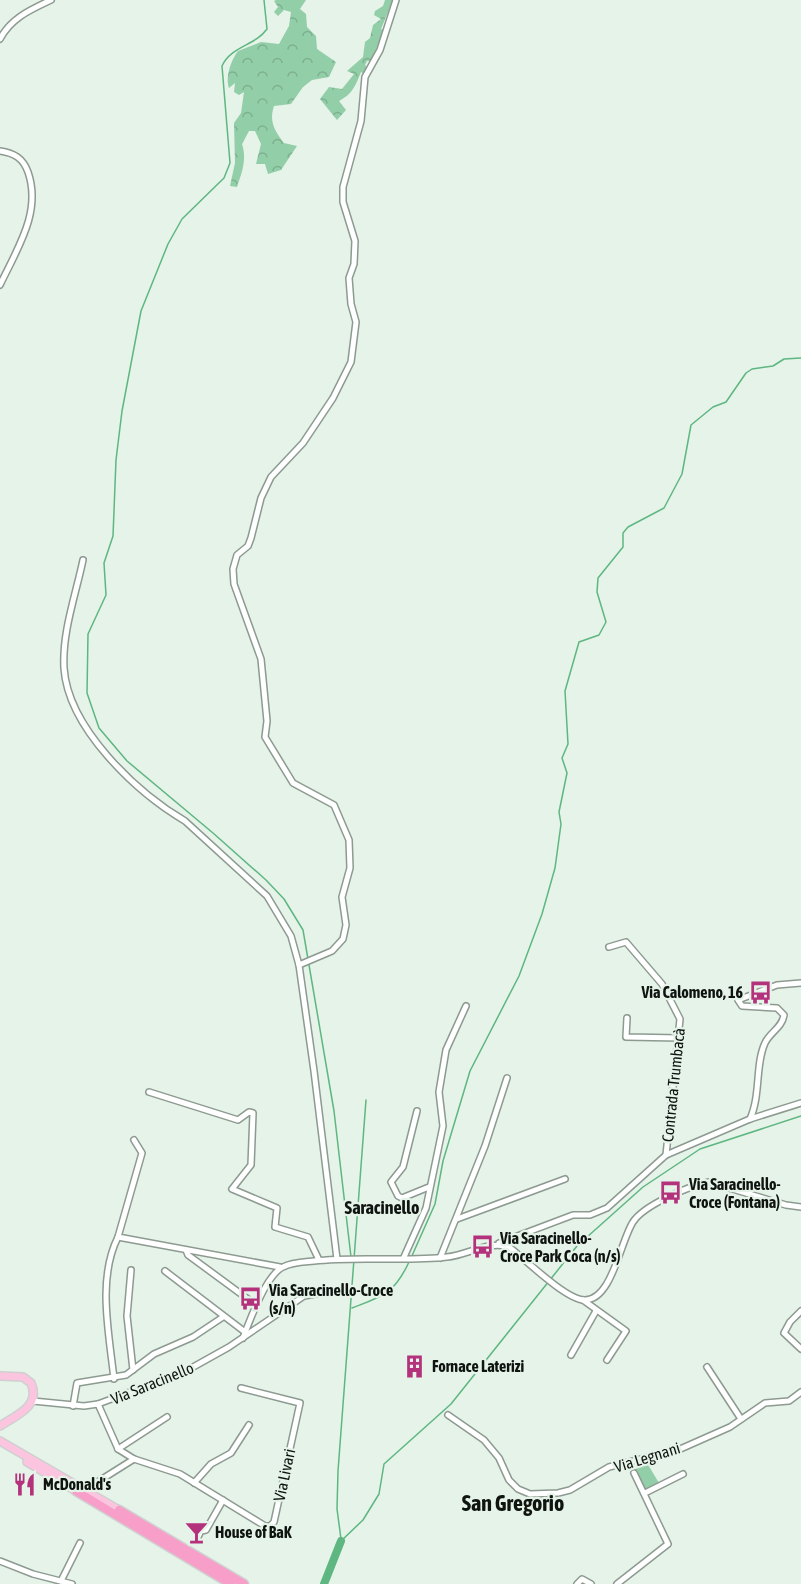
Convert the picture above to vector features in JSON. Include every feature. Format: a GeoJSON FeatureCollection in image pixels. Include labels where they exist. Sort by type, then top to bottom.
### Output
{"type":"FeatureCollection","features":[{"type":"Feature","properties":{"kind":"highway"},"geometry":{"type":"LineString","coordinates":[[76,1491],[244,1584]]}},
{"type":"Feature","properties":{"kind":"highway"},"geometry":{"type":"LineString","coordinates":[[118,1513],[231,1584]]}},
{"type":"Feature","properties":{"kind":"main road"},"geometry":{"type":"LineString","coordinates":[[0,1376],[23,1377],[31,1383],[34,1390],[30,1407],[0,1426]]}},
{"type":"Feature","properties":{"kind":"main road"},"geometry":{"type":"LineString","coordinates":[[0,1441],[76,1491]]}},
{"type":"Feature","properties":{"kind":"main road"},"geometry":{"type":"LineString","coordinates":[[6,1447],[88,1492],[118,1513]]}},
{"type":"Feature","properties":{"kind":"street"},"geometry":{"type":"LineString","coordinates":[[0,39],[13,21],[28,10],[51,0]]}},
{"type":"Feature","properties":{"kind":"street"},"geometry":{"type":"LineString","coordinates":[[299,965],[332,951],[343,939],[346,925],[342,897],[350,868],[348,840],[334,806],[293,783],[265,737],[267,721],[261,659],[234,584],[234,561],[248,546],[261,498],[271,477],[303,443],[333,399],[351,362],[356,322],[351,304],[349,278],[354,264],[355,241],[343,202],[343,187],[361,121],[365,78],[380,50],[396,0]]}},
{"type":"Feature","properties":{"kind":"street"},"geometry":{"type":"LineString","coordinates":[[0,151],[15,155],[25,164],[33,186],[34,204],[0,285]]}},
{"type":"Feature","properties":{"kind":"street"},"geometry":{"type":"LineString","coordinates":[[83,560],[74,594],[64,667],[68,690],[76,709],[112,761],[172,814],[185,821],[267,896],[291,936],[299,965],[338,1258]]}},
{"type":"Feature","properties":{"kind":"street","name":"Contrada Trumbacà"},"geometry":{"type":"LineString","coordinates":[[609,947],[626,942],[662,984],[677,1009],[681,1028],[666,1155]]}},
{"type":"Feature","properties":{"kind":"street"},"geometry":{"type":"LineString","coordinates":[[750,1119],[755,1106],[764,1044],[781,1024],[784,1015],[777,1008],[742,1006],[738,1000],[777,985],[801,982]]}},
{"type":"Feature","properties":{"kind":"street"},"geometry":{"type":"LineString","coordinates":[[405,1257],[426,1208],[443,1126],[439,1092],[446,1050],[466,1006]]}},
{"type":"Feature","properties":{"kind":"street"},"geometry":{"type":"LineString","coordinates":[[627,1018],[626,1037],[680,1038]]}},
{"type":"Feature","properties":{"kind":"street"},"geometry":{"type":"LineString","coordinates":[[440,1258],[485,1146],[507,1078]]}},
{"type":"Feature","properties":{"kind":"street"},"geometry":{"type":"LineString","coordinates":[[149,1092],[238,1120],[249,1112],[253,1113],[251,1165],[232,1189],[277,1208],[275,1227],[308,1237],[319,1260]]}},
{"type":"Feature","properties":{"kind":"street"},"geometry":{"type":"LineString","coordinates":[[118,1237],[280,1267],[338,1258],[440,1258],[499,1243],[573,1215],[590,1215],[607,1208],[666,1155],[750,1119],[801,1102]]}},
{"type":"Feature","properties":{"kind":"street"},"geometry":{"type":"LineString","coordinates":[[417,1111],[403,1167],[391,1182],[398,1196],[402,1198],[429,1187]]}},
{"type":"Feature","properties":{"kind":"street"},"geometry":{"type":"LineString","coordinates":[[114,1379],[107,1315],[108,1266],[142,1153],[134,1140]]}},
{"type":"Feature","properties":{"kind":"street"},"geometry":{"type":"LineString","coordinates":[[457,1219],[565,1179]]}},
{"type":"Feature","properties":{"kind":"street"},"geometry":{"type":"LineString","coordinates":[[583,1300],[594,1299],[604,1290],[633,1222],[662,1201],[698,1184],[709,1182],[786,1205],[801,1207]]}},
{"type":"Feature","properties":{"kind":"street"},"geometry":{"type":"LineString","coordinates":[[499,1243],[509,1247],[559,1287],[583,1300],[626,1331],[607,1360]]}},
{"type":"Feature","properties":{"kind":"street"},"geometry":{"type":"LineString","coordinates":[[186,1250],[188,1255],[256,1305]]}},
{"type":"Feature","properties":{"kind":"street"},"geometry":{"type":"LineString","coordinates":[[165,1271],[244,1335],[256,1305],[280,1267]]}},
{"type":"Feature","properties":{"kind":"street"},"geometry":{"type":"LineString","coordinates":[[131,1270],[127,1316],[133,1370]]}},
{"type":"Feature","properties":{"kind":"street","name":"Via Saracinello"},"geometry":{"type":"LineString","coordinates":[[33,1401],[73,1406],[98,1404],[186,1371],[304,1296],[338,1290]]}},
{"type":"Feature","properties":{"kind":"street"},"geometry":{"type":"LineString","coordinates":[[571,1355],[596,1311]]}},
{"type":"Feature","properties":{"kind":"street"},"geometry":{"type":"LineString","coordinates":[[801,1311],[790,1322],[784,1334],[801,1349]]}},
{"type":"Feature","properties":{"kind":"street"},"geometry":{"type":"LineString","coordinates":[[73,1406],[77,1383],[114,1379],[133,1370],[154,1354],[193,1337],[223,1317]]}},
{"type":"Feature","properties":{"kind":"street"},"geometry":{"type":"LineString","coordinates":[[707,1367],[741,1419]]}},
{"type":"Feature","properties":{"kind":"street","name":"Via Livari"},"geometry":{"type":"LineString","coordinates":[[118,1449],[134,1459],[180,1474],[265,1526],[270,1526],[274,1522],[300,1403],[241,1388]]}},
{"type":"Feature","properties":{"kind":"street","name":"Via Legnani"},"geometry":{"type":"LineString","coordinates":[[448,1415],[484,1440],[499,1458],[509,1480],[518,1489],[530,1494],[570,1490],[609,1467],[678,1450],[696,1440],[715,1434],[765,1403],[789,1401],[801,1392]]}},
{"type":"Feature","properties":{"kind":"street"},"geometry":{"type":"LineString","coordinates":[[98,1404],[118,1449],[167,1417]]}},
{"type":"Feature","properties":{"kind":"street"},"geometry":{"type":"LineString","coordinates":[[195,1483],[211,1464],[231,1453],[249,1425]]}},
{"type":"Feature","properties":{"kind":"street"},"geometry":{"type":"LineString","coordinates":[[88,1492],[92,1486],[134,1459]]}},
{"type":"Feature","properties":{"kind":"street"},"geometry":{"type":"LineString","coordinates":[[617,1584],[668,1544],[634,1473]]}},
{"type":"Feature","properties":{"kind":"street"},"geometry":{"type":"LineString","coordinates":[[645,1493],[683,1474]]}},
{"type":"Feature","properties":{"kind":"street"},"geometry":{"type":"LineString","coordinates":[[198,1537],[201,1531],[206,1530],[223,1500]]}},
{"type":"Feature","properties":{"kind":"street"},"geometry":{"type":"LineString","coordinates":[[61,1581],[80,1543]]}},
{"type":"Feature","properties":{"kind":"street"},"geometry":{"type":"LineString","coordinates":[[0,1561],[33,1574],[72,1584]]}},
{"type":"Feature","properties":{"kind":"street"},"geometry":{"type":"LineString","coordinates":[[577,1584],[582,1579],[591,1584]]}},
{"type":"Feature","properties":{"kind":"green space"},"geometry":{"type":"Polygon","coordinates":[[[306,0],[300,9],[306,14],[307,27],[316,36],[317,49],[336,62],[329,77],[312,80],[303,87],[291,104],[274,106],[272,121],[278,134],[284,143],[297,146],[281,170],[268,174],[265,164],[256,164],[261,144],[255,131],[249,131],[242,144],[244,160],[237,187],[230,186],[235,163],[234,123],[241,113],[244,92],[239,95],[234,92],[235,83],[229,88],[229,69],[238,51],[261,42],[279,44],[289,26],[291,12],[284,10],[278,16],[274,12],[278,7],[274,1],[306,0]]]}},
{"type":"Feature","properties":{"kind":"green space"},"geometry":{"type":"Polygon","coordinates":[[[385,0],[393,0],[381,29],[384,30],[371,61],[367,61],[365,65],[367,67],[364,74],[361,72],[353,90],[339,101],[346,110],[337,120],[320,99],[329,87],[342,89],[354,74],[347,71],[363,57],[365,42],[370,38],[373,25],[381,19],[374,15],[375,11],[383,6],[385,0]]]}},
{"type":"Feature","properties":{"kind":"green space"},"geometry":{"type":"Polygon","coordinates":[[[647,1463],[659,1483],[645,1490],[634,1470],[647,1463]]]}},
{"type":"Feature","properties":{"kind":"waterway"},"geometry":{"type":"LineString","coordinates":[[264,0],[267,29],[262,35],[231,54],[222,66],[230,163],[224,178],[182,219],[168,244],[141,311],[122,411],[116,460],[113,536],[104,563],[106,595],[88,634],[87,693],[99,728],[127,761],[266,880],[284,899],[303,930],[334,1111],[351,1257]]}},
{"type":"Feature","properties":{"kind":"waterway"},"geometry":{"type":"LineString","coordinates":[[411,1258],[435,1204],[443,1161],[470,1071],[519,976],[542,914],[555,868],[561,824],[559,812],[567,773],[562,758],[568,744],[565,691],[579,642],[599,635],[606,622],[597,592],[598,578],[623,547],[623,533],[628,527],[664,508],[682,474],[691,425],[713,407],[726,402],[746,373],[752,369],[773,366],[784,359],[801,358]]}},
{"type":"Feature","properties":{"kind":"waterway"},"geometry":{"type":"LineString","coordinates":[[341,1539],[337,1509],[338,1471],[366,1100]]}},
{"type":"Feature","properties":{"kind":"waterway"},"geometry":{"type":"LineString","coordinates":[[341,1541],[363,1520],[379,1494],[384,1464],[451,1404],[577,1246],[643,1187],[700,1149],[801,1116]]}},
{"type":"Feature","properties":{"kind":"waterway"},"geometry":{"type":"LineString","coordinates":[[352,1308],[372,1300],[393,1287],[409,1262]]}},
{"type":"Feature","properties":{"kind":"waterway"},"geometry":{"type":"LineString","coordinates":[[324,1584],[341,1541]]}},
{"type":"Feature","properties":{"kind":"place","name":"Via Calomeno, 16"},"geometry":{"type":"Point","coordinates":[761,992]}},
{"type":"Feature","properties":{"kind":"place","name":"Via Saracinello- Croce (Fontana)"},"geometry":{"type":"Point","coordinates":[671,1193]}},
{"type":"Feature","properties":{"kind":"place","name":"Via Saracinello- Croce Park Coca (n/s)"},"geometry":{"type":"Point","coordinates":[482,1247]}},
{"type":"Feature","properties":{"kind":"place","name":"Via Saracinello-Croce (s/n)"},"geometry":{"type":"Point","coordinates":[251,1299]}},
{"type":"Feature","properties":{"kind":"place","name":"Fornace Laterizi"},"geometry":{"type":"Point","coordinates":[414,1366]}},
{"type":"Feature","properties":{"kind":"place","name":"McDonald's"},"geometry":{"type":"Point","coordinates":[25,1484]}},
{"type":"Feature","properties":{"kind":"place","name":"House of BaK"},"geometry":{"type":"Point","coordinates":[197,1532]}},
{"type":"Feature","properties":{"kind":"district","name":"Saracinello"},"geometry":{"type":"Point","coordinates":[382,1208]}},
{"type":"Feature","properties":{"kind":"district","name":"San Gregorio"},"geometry":{"type":"Point","coordinates":[513,1503]}}]}
